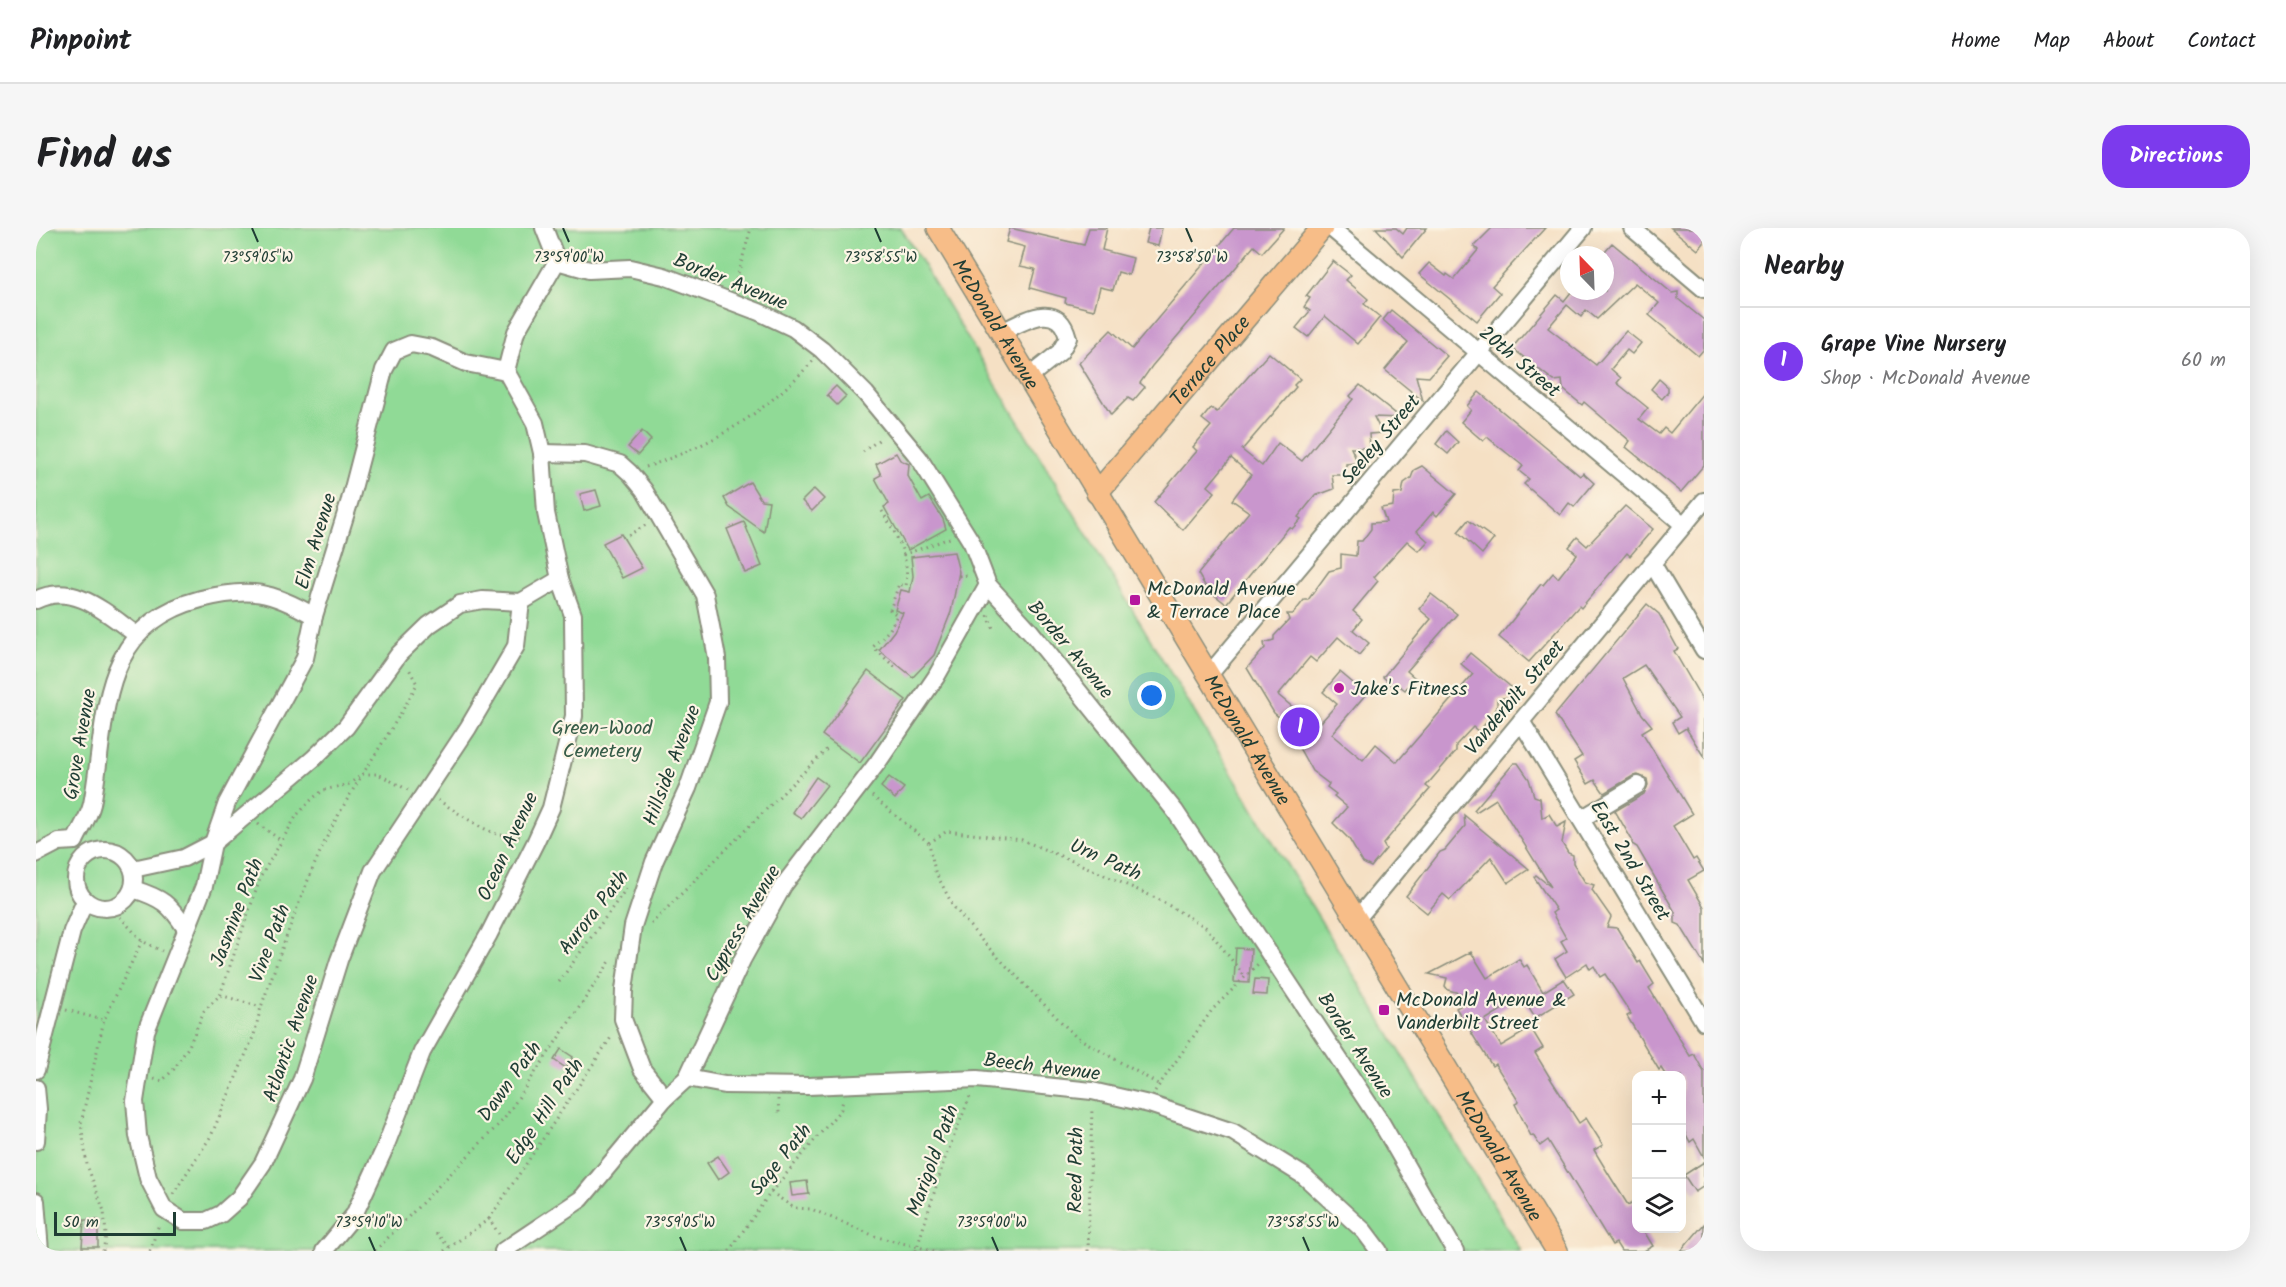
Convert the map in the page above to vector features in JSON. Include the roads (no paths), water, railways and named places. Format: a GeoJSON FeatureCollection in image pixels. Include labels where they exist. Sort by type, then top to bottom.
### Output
{"type":"FeatureCollection","features":[{"type":"Feature","properties":{"kind":"main road","name":"McDonald Avenue"},"geometry":{"type":"LineString","coordinates":[[938,228],[1557,1251]]}},
{"type":"Feature","properties":{"kind":"main road","name":"Terrace Place"},"geometry":{"type":"LineString","coordinates":[[1097,493],[1322,228]]}},
{"type":"Feature","properties":{"kind":"street"},"geometry":{"type":"LineString","coordinates":[[506,372],[516,332],[557,261],[544,228]]}},
{"type":"Feature","properties":{"kind":"street","name":"20th Street"},"geometry":{"type":"LineString","coordinates":[[1331,228],[1684,525]]}},
{"type":"Feature","properties":{"kind":"street","name":"Seeley Street"},"geometry":{"type":"LineString","coordinates":[[1208,676],[1583,228]]}},
{"type":"Feature","properties":{"kind":"street"},"geometry":{"type":"LineString","coordinates":[[1632,228],[1704,289]]}},
{"type":"Feature","properties":{"kind":"street","name":"Border Avenue"},"geometry":{"type":"LineString","coordinates":[[557,261],[589,270],[630,268],[642,270],[731,301],[793,328],[822,350],[866,394],[917,454],[965,532],[988,585],[1031,632],[1175,811],[1382,1124],[1455,1251]]}},
{"type":"Feature","properties":{"kind":"street"},"geometry":{"type":"LineString","coordinates":[[1000,333],[1041,316],[1053,316],[1060,322],[1068,338],[1064,348],[1027,378]]}},
{"type":"Feature","properties":{"kind":"street","name":"Elm Avenue"},"geometry":{"type":"LineString","coordinates":[[213,843],[227,802],[305,658],[314,616],[350,500],[384,370],[394,351],[411,344],[432,348],[465,363],[506,372]]}},
{"type":"Feature","properties":{"kind":"street","name":"Ocean Avenue"},"geometry":{"type":"LineString","coordinates":[[324,1251],[354,1215],[423,1052],[489,934],[535,843],[551,808],[574,716],[573,615],[560,579],[546,513],[542,453],[535,423],[506,372]]}},
{"type":"Feature","properties":{"kind":"street","name":"Hillside Avenue"},"geometry":{"type":"LineString","coordinates":[[542,453],[585,454],[620,464],[644,490],[705,595],[717,658],[718,702],[688,788],[654,862],[633,926],[623,1019],[642,1069],[665,1098]]}},
{"type":"Feature","properties":{"kind":"street","name":"Vanderbilt Street"},"geometry":{"type":"LineString","coordinates":[[1356,920],[1704,501]]}},
{"type":"Feature","properties":{"kind":"street"},"geometry":{"type":"LineString","coordinates":[[1652,563],[1704,650]]}},
{"type":"Feature","properties":{"kind":"street"},"geometry":{"type":"LineString","coordinates":[[133,869],[184,858],[213,843],[244,814],[313,759],[346,727],[399,654],[429,625],[460,604],[483,600],[520,602],[560,579]]}},
{"type":"Feature","properties":{"kind":"street","name":"Cypress Avenue"},"geometry":{"type":"LineString","coordinates":[[506,1249],[581,1199],[665,1098],[687,1078],[742,960],[783,886],[859,786],[936,677],[988,585]]}},
{"type":"Feature","properties":{"kind":"street","name":"Grove Avenue"},"geometry":{"type":"LineString","coordinates":[[75,841],[92,806],[108,694],[126,649],[137,635],[175,609],[222,594],[267,593],[284,598],[314,616]]}},
{"type":"Feature","properties":{"kind":"street"},"geometry":{"type":"LineString","coordinates":[[36,600],[53,594],[84,598],[137,635]]}},
{"type":"Feature","properties":{"kind":"street","name":"Atlantic Avenue"},"geometry":{"type":"LineString","coordinates":[[186,929],[146,1031],[135,1101],[138,1136],[148,1178],[164,1209],[183,1221],[206,1221],[239,1198],[263,1163],[302,1079],[339,960],[373,871],[468,728],[516,646],[520,602]]}},
{"type":"Feature","properties":{"kind":"street","name":"East 2nd Street"},"geometry":{"type":"LineString","coordinates":[[1521,721],[1704,1022]]}},
{"type":"Feature","properties":{"kind":"street"},"geometry":{"type":"LineString","coordinates":[[1581,819],[1638,785]]}},
{"type":"Feature","properties":{"kind":"street"},"geometry":{"type":"LineString","coordinates":[[36,854],[59,842],[75,841],[88,860]]}},
{"type":"Feature","properties":{"kind":"street"},"geometry":{"type":"LineString","coordinates":[[186,929],[204,886],[213,843]]}},
{"type":"Feature","properties":{"kind":"street"},"geometry":{"type":"LineString","coordinates":[[100,850],[111,850],[128,860],[133,869],[133,889],[124,902],[112,908],[103,909],[85,901],[76,886],[78,867],[88,860],[100,850]]}},
{"type":"Feature","properties":{"kind":"street"},"geometry":{"type":"LineString","coordinates":[[133,889],[156,897],[173,908],[186,929]]}},
{"type":"Feature","properties":{"kind":"street"},"geometry":{"type":"LineString","coordinates":[[36,1070],[72,931],[85,901]]}},
{"type":"Feature","properties":{"kind":"street","name":"Beech Avenue"},"geometry":{"type":"LineString","coordinates":[[687,1078],[725,1085],[808,1086],[977,1079],[1092,1091],[1149,1104],[1233,1132],[1304,1176],[1364,1231],[1379,1251]]}},
{"type":"Feature","properties":{"kind":"street"},"geometry":{"type":"LineString","coordinates":[[36,1088],[36,1141]]}},
{"type":"Feature","properties":{"kind":"street"},"geometry":{"type":"LineString","coordinates":[[36,1201],[40,1251]]}},
{"type":"Feature","properties":{"kind":"place","name":"McDonald Avenue & Terrace Place"},"geometry":{"type":"Point","coordinates":[1135,600]}},
{"type":"Feature","properties":{"kind":"place","name":"Jake's Fitness"},"geometry":{"type":"Point","coordinates":[1339,688]}},
{"type":"Feature","properties":{"kind":"place","name":"Grape Vine Nursery"},"geometry":{"type":"Point","coordinates":[1300,727]}},
{"type":"Feature","properties":{"kind":"place","name":"McDonald Avenue & Vanderbilt Street"},"geometry":{"type":"Point","coordinates":[1384,1010]}},
{"type":"Feature","properties":{"kind":"park label","name":"Green-Wood Cemetery"},"geometry":{"type":"Point","coordinates":[602,738]}}]}
